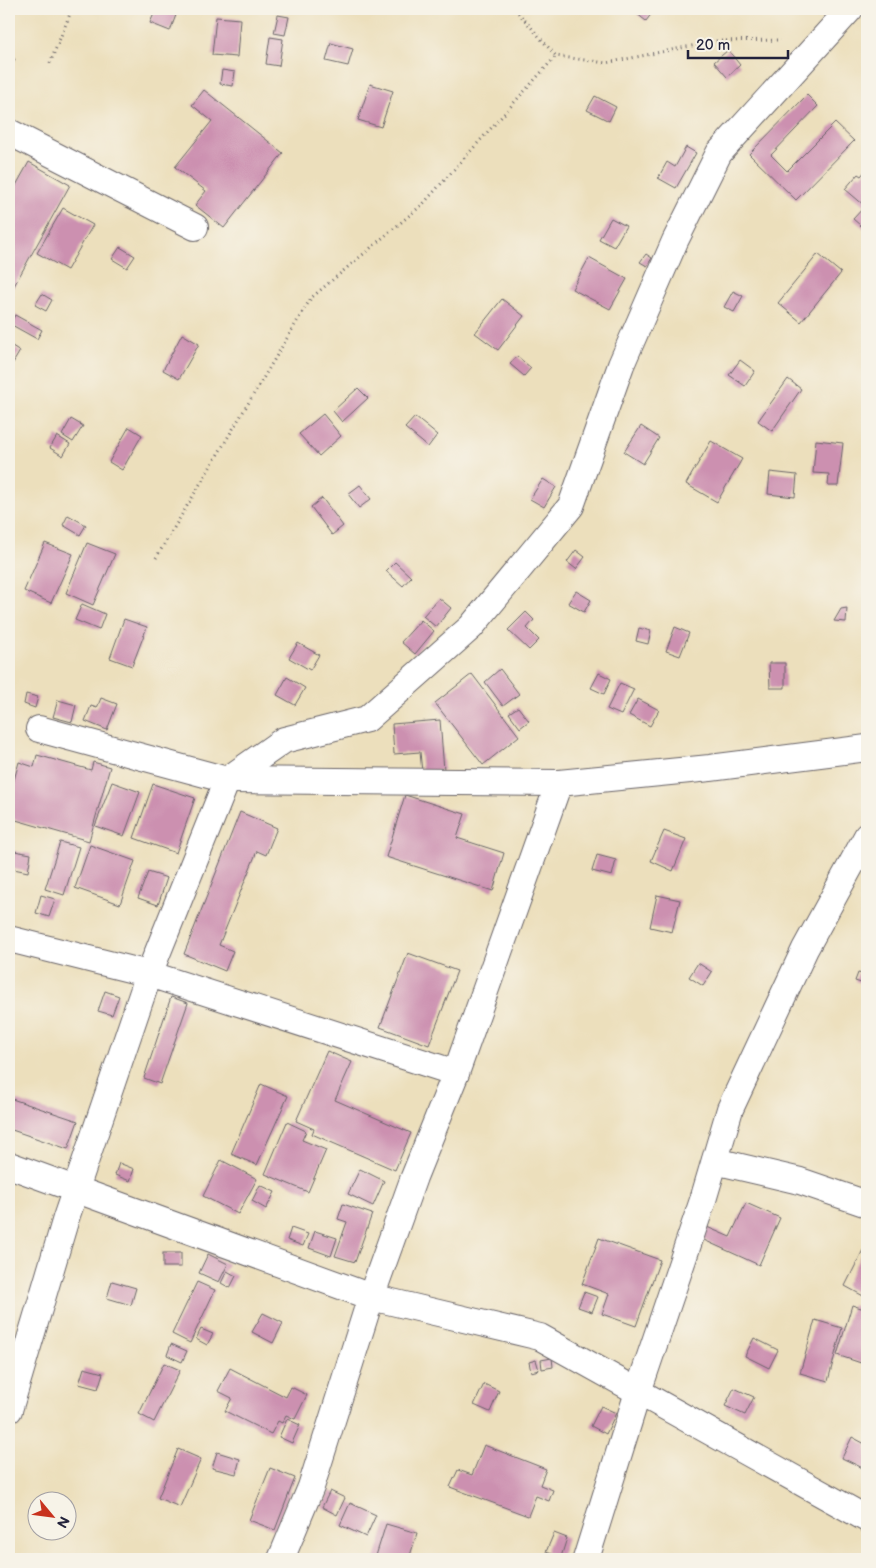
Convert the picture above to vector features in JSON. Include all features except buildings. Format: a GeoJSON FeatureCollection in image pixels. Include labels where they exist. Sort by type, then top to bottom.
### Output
{"type":"FeatureCollection","features":[{"type":"Feature","properties":{"kind":"street"},"geometry":{"type":"LineString","coordinates":[[9,1410],[76,1189],[150,974],[227,780],[284,740],[367,719],[471,627],[571,506],[621,365],[676,241],[719,153],[850,9]]}},
{"type":"Feature","properties":{"kind":"street"},"geometry":{"type":"LineString","coordinates":[[9,132],[195,226]]}},
{"type":"Feature","properties":{"kind":"street"},"geometry":{"type":"LineString","coordinates":[[39,729],[227,780],[560,783],[710,768],[867,748]]}},
{"type":"Feature","properties":{"kind":"street"},"geometry":{"type":"LineString","coordinates":[[281,1559],[311,1487],[371,1297],[414,1177],[456,1073],[560,783]]}},
{"type":"Feature","properties":{"kind":"street"},"geometry":{"type":"LineString","coordinates":[[586,1559],[638,1392],[715,1161],[730,1109],[805,949],[867,836]]}},
{"type":"Feature","properties":{"kind":"street"},"geometry":{"type":"LineString","coordinates":[[9,939],[150,974],[456,1073]]}},
{"type":"Feature","properties":{"kind":"street"},"geometry":{"type":"LineString","coordinates":[[715,1161],[800,1181],[867,1204]]}},
{"type":"Feature","properties":{"kind":"street"},"geometry":{"type":"LineString","coordinates":[[9,1165],[371,1297],[540,1337],[867,1518]]}},
{"type":"Feature","properties":{"kind":"path"},"geometry":{"type":"LineString","coordinates":[[50,63],[72,9]]}},
{"type":"Feature","properties":{"kind":"path"},"geometry":{"type":"LineString","coordinates":[[515,9],[556,56],[606,63],[716,41],[822,39]]}},
{"type":"Feature","properties":{"kind":"path"},"geometry":{"type":"LineString","coordinates":[[156,558],[311,298],[423,204],[556,56]]}}]}
